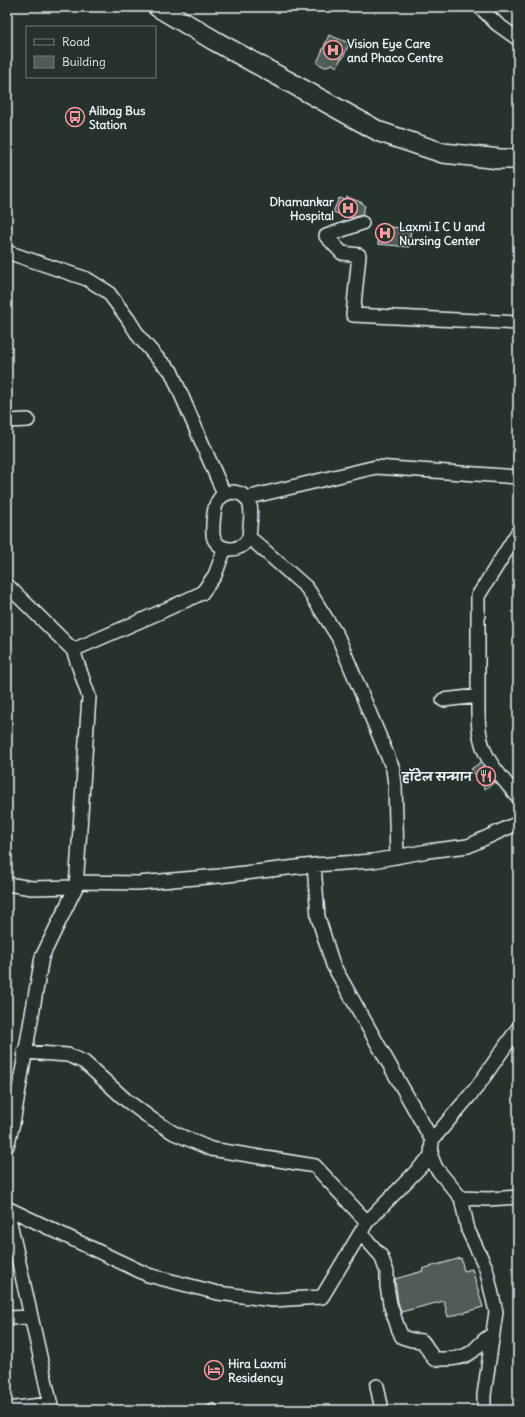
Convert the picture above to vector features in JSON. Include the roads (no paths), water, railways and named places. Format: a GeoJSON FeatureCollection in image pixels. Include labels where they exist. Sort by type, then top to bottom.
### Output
{"type":"FeatureCollection","features":[{"type":"Feature","properties":{"kind":"street"},"geometry":{"type":"LineString","coordinates":[[158,7],[215,41],[380,132],[443,153],[500,160],[518,159]]}},
{"type":"Feature","properties":{"kind":"street"},"geometry":{"type":"LineString","coordinates":[[480,7],[497,24],[518,38]]}},
{"type":"Feature","properties":{"kind":"street"},"geometry":{"type":"LineString","coordinates":[[362,223],[326,236],[342,253],[359,255],[353,315],[518,323]]}},
{"type":"Feature","properties":{"kind":"street"},"geometry":{"type":"LineString","coordinates":[[7,252],[87,279],[108,292],[140,338],[159,360],[171,371],[224,494]]}},
{"type":"Feature","properties":{"kind":"street"},"geometry":{"type":"LineString","coordinates":[[7,420],[28,420]]}},
{"type":"Feature","properties":{"kind":"street"},"geometry":{"type":"LineString","coordinates":[[246,498],[376,466],[518,477]]}},
{"type":"Feature","properties":{"kind":"street"},"geometry":{"type":"LineString","coordinates":[[236,492],[249,500],[251,508],[249,537],[239,548],[225,548],[218,544],[212,535],[215,506],[218,499],[224,494],[236,492]]}},
{"type":"Feature","properties":{"kind":"street"},"geometry":{"type":"LineString","coordinates":[[518,532],[478,596],[478,719],[481,741],[485,753],[518,798]]}},
{"type":"Feature","properties":{"kind":"street"},"geometry":{"type":"LineString","coordinates":[[249,537],[307,588],[338,637],[393,769],[395,785],[397,857]]}},
{"type":"Feature","properties":{"kind":"street"},"geometry":{"type":"LineString","coordinates":[[73,650],[202,593],[215,575],[225,548]]}},
{"type":"Feature","properties":{"kind":"street"},"geometry":{"type":"LineString","coordinates":[[7,585],[73,650],[89,697],[77,884],[42,957],[9,1126],[7,1146]]}},
{"type":"Feature","properties":{"kind":"street"},"geometry":{"type":"LineString","coordinates":[[443,700],[478,696]]}},
{"type":"Feature","properties":{"kind":"street"},"geometry":{"type":"LineString","coordinates":[[7,884],[32,888],[77,884],[138,883],[219,876],[314,865],[373,861],[468,846],[518,823]]}},
{"type":"Feature","properties":{"kind":"street"},"geometry":{"type":"LineString","coordinates":[[314,865],[318,917],[333,964],[432,1140],[431,1156],[436,1168],[461,1198],[468,1230],[486,1268],[496,1312],[484,1395],[484,1410]]}},
{"type":"Feature","properties":{"kind":"street"},"geometry":{"type":"LineString","coordinates":[[432,1140],[477,1087],[518,1028]]}},
{"type":"Feature","properties":{"kind":"street"},"geometry":{"type":"LineString","coordinates":[[24,1052],[68,1055],[84,1062],[126,1100],[153,1120],[174,1133],[211,1149],[314,1166],[367,1222]]}},
{"type":"Feature","properties":{"kind":"street"},"geometry":{"type":"LineString","coordinates":[[7,1208],[148,1275],[218,1293],[273,1300],[322,1297],[367,1222],[431,1156]]}},
{"type":"Feature","properties":{"kind":"street"},"geometry":{"type":"LineString","coordinates":[[461,1198],[488,1199],[518,1196]]}},
{"type":"Feature","properties":{"kind":"street"},"geometry":{"type":"LineString","coordinates":[[7,1208],[51,1407],[12,1409]]}},
{"type":"Feature","properties":{"kind":"street"},"geometry":{"type":"LineString","coordinates":[[359,1234],[366,1239],[381,1256],[387,1272],[387,1286],[390,1304],[402,1337],[422,1341],[428,1347],[430,1355],[434,1359],[448,1359],[464,1356],[473,1351],[487,1337],[492,1335]]}},
{"type":"Feature","properties":{"kind":"street"},"geometry":{"type":"LineString","coordinates":[[7,1318],[30,1317]]}},
{"type":"Feature","properties":{"kind":"street"},"geometry":{"type":"LineString","coordinates":[[377,1386],[382,1410]]}},
{"type":"Feature","properties":{"kind":"place","name":"Vision Eye Care and Phaco Centre"},"geometry":{"type":"Point","coordinates":[333,50]}},
{"type":"Feature","properties":{"kind":"place","name":"Alibag Bus Station"},"geometry":{"type":"Point","coordinates":[75,117]}},
{"type":"Feature","properties":{"kind":"place","name":"Dhamankar Hospital"},"geometry":{"type":"Point","coordinates":[348,208]}},
{"type":"Feature","properties":{"kind":"place","name":"Laxmi I C U and Nursing Center"},"geometry":{"type":"Point","coordinates":[385,233]}},
{"type":"Feature","properties":{"kind":"place","name":"हॉटेल सन्मान"},"geometry":{"type":"Point","coordinates":[486,776]}},
{"type":"Feature","properties":{"kind":"place","name":"Hira Laxmi Residency"},"geometry":{"type":"Point","coordinates":[214,1370]}}]}
